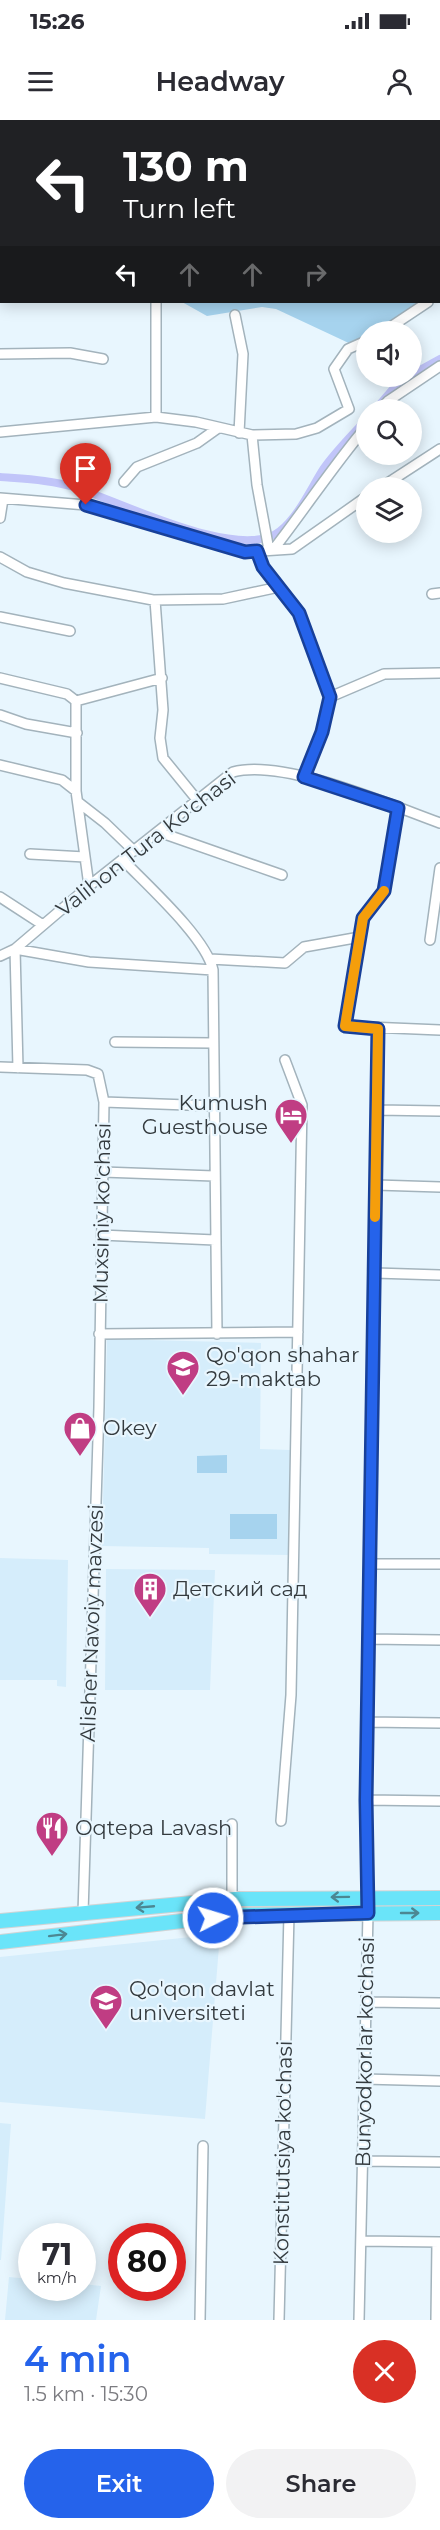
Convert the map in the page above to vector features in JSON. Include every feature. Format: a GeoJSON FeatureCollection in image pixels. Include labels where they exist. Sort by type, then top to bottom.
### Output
{"type":"FeatureCollection","features":[{"type":"Feature","properties":{"kind":"highway"},"geometry":{"type":"LineString","coordinates":[[0,1921],[232,1900],[440,1898]]}},
{"type":"Feature","properties":{"kind":"highway"},"geometry":{"type":"LineString","coordinates":[[0,1942],[234,1916],[440,1913]]}},
{"type":"Feature","properties":{"kind":"street"},"geometry":{"type":"LineString","coordinates":[[156,303],[156,417]]}},
{"type":"Feature","properties":{"kind":"street"},"geometry":{"type":"LineString","coordinates":[[400,321],[426,303]]}},
{"type":"Feature","properties":{"kind":"street"},"geometry":{"type":"LineString","coordinates":[[235,315],[243,354],[239,433]]}},
{"type":"Feature","properties":{"kind":"street"},"geometry":{"type":"LineString","coordinates":[[0,432],[156,417],[196,422],[252,435],[296,434],[317,428],[349,409],[334,369],[348,349],[356,345]]}},
{"type":"Feature","properties":{"kind":"street"},"geometry":{"type":"LineString","coordinates":[[0,354],[70,353],[103,359]]}},
{"type":"Feature","properties":{"kind":"street"},"geometry":{"type":"LineString","coordinates":[[391,399],[440,366]]}},
{"type":"Feature","properties":{"kind":"street"},"geometry":{"type":"LineString","coordinates":[[124,482],[137,467],[197,443],[218,428]]}},
{"type":"Feature","properties":{"kind":"street"},"geometry":{"type":"LineString","coordinates":[[252,435],[257,485],[270,549]]}},
{"type":"Feature","properties":{"kind":"street"},"geometry":{"type":"LineString","coordinates":[[270,549],[313,499],[336,462],[356,439]]}},
{"type":"Feature","properties":{"kind":"street"},"geometry":{"type":"LineString","coordinates":[[397,477],[440,449]]}},
{"type":"Feature","properties":{"kind":"street"},"geometry":{"type":"LineString","coordinates":[[0,518],[2,499],[86,505],[245,552],[292,549],[356,504]]}},
{"type":"Feature","properties":{"kind":"street"},"geometry":{"type":"LineString","coordinates":[[257,551],[263,567],[299,613],[330,697],[322,732],[304,777]]}},
{"type":"Feature","properties":{"kind":"street"},"geometry":{"type":"LineString","coordinates":[[0,557],[27,572],[64,583],[155,600],[223,599],[279,586]]}},
{"type":"Feature","properties":{"kind":"street"},"geometry":{"type":"LineString","coordinates":[[155,600],[164,710],[159,738],[163,759],[198,801]]}},
{"type":"Feature","properties":{"kind":"street"},"geometry":{"type":"LineString","coordinates":[[0,617],[70,632]]}},
{"type":"Feature","properties":{"kind":"street"},"geometry":{"type":"LineString","coordinates":[[330,697],[384,674],[440,673]]}},
{"type":"Feature","properties":{"kind":"street"},"geometry":{"type":"LineString","coordinates":[[0,678],[67,694],[76,701]]}},
{"type":"Feature","properties":{"kind":"street"},"geometry":{"type":"LineString","coordinates":[[76,701],[162,678]]}},
{"type":"Feature","properties":{"kind":"street"},"geometry":{"type":"LineString","coordinates":[[76,701],[76,791],[89,886]]}},
{"type":"Feature","properties":{"kind":"street"},"geometry":{"type":"LineString","coordinates":[[0,716],[26,724],[77,733]]}},
{"type":"Feature","properties":{"kind":"street"},"geometry":{"type":"LineString","coordinates":[[0,765],[62,780],[76,791]]}},
{"type":"Feature","properties":{"kind":"street","name":"Valihon Tura Ko'chasi"},"geometry":{"type":"LineString","coordinates":[[0,956],[15,949],[89,886],[124,861],[233,772],[247,768],[304,777],[440,823]]}},
{"type":"Feature","properties":{"kind":"street"},"geometry":{"type":"LineString","coordinates":[[78,802],[105,823],[134,852]]}},
{"type":"Feature","properties":{"kind":"street"},"geometry":{"type":"LineString","coordinates":[[398,808],[384,891],[363,918],[345,1026],[440,1030]]}},
{"type":"Feature","properties":{"kind":"street"},"geometry":{"type":"LineString","coordinates":[[159,832],[282,875]]}},
{"type":"Feature","properties":{"kind":"street"},"geometry":{"type":"LineString","coordinates":[[30,854],[85,857]]}},
{"type":"Feature","properties":{"kind":"street"},"geometry":{"type":"LineString","coordinates":[[124,861],[198,941],[210,959],[213,970],[212,1043],[217,1334]]}},
{"type":"Feature","properties":{"kind":"street"},"geometry":{"type":"LineString","coordinates":[[430,940],[440,868]]}},
{"type":"Feature","properties":{"kind":"street"},"geometry":{"type":"LineString","coordinates":[[0,897],[43,925]]}},
{"type":"Feature","properties":{"kind":"street"},"geometry":{"type":"LineString","coordinates":[[210,959],[285,963],[304,947],[360,937]]}},
{"type":"Feature","properties":{"kind":"street"},"geometry":{"type":"LineString","coordinates":[[18,1068],[15,949],[89,962],[213,970]]}},
{"type":"Feature","properties":{"kind":"street","name":"Bunyodkorlar ko'chasi"},"geometry":{"type":"LineString","coordinates":[[359,2320],[368,1913],[366,1800],[378,1029]]}},
{"type":"Feature","properties":{"kind":"street"},"geometry":{"type":"LineString","coordinates":[[115,1042],[212,1043]]}},
{"type":"Feature","properties":{"kind":"street"},"geometry":{"type":"LineString","coordinates":[[282,1821],[291,1695],[302,1105],[285,1060]]}},
{"type":"Feature","properties":{"kind":"street","name":"Muxsiniy ko'chasi"},"geometry":{"type":"LineString","coordinates":[[0,1067],[87,1070],[98,1074],[104,1102],[99,1334],[298,1332]]}},
{"type":"Feature","properties":{"kind":"street"},"geometry":{"type":"LineString","coordinates":[[104,1102],[214,1106]]}},
{"type":"Feature","properties":{"kind":"street"},"geometry":{"type":"LineString","coordinates":[[377,1110],[440,1111]]}},
{"type":"Feature","properties":{"kind":"street"},"geometry":{"type":"LineString","coordinates":[[103,1172],[214,1176]]}},
{"type":"Feature","properties":{"kind":"street"},"geometry":{"type":"LineString","coordinates":[[376,1185],[440,1186]]}},
{"type":"Feature","properties":{"kind":"street"},"geometry":{"type":"LineString","coordinates":[[101,1235],[215,1240]]}},
{"type":"Feature","properties":{"kind":"street"},"geometry":{"type":"LineString","coordinates":[[375,1273],[440,1275]]}},
{"type":"Feature","properties":{"kind":"street","name":"Alisher Navoiy mavzesi"},"geometry":{"type":"LineString","coordinates":[[82,1913],[99,1334]]}},
{"type":"Feature","properties":{"kind":"street"},"geometry":{"type":"LineString","coordinates":[[371,1564],[440,1564]]}},
{"type":"Feature","properties":{"kind":"street"},"geometry":{"type":"LineString","coordinates":[[369,1639],[440,1640]]}},
{"type":"Feature","properties":{"kind":"street"},"geometry":{"type":"LineString","coordinates":[[368,1722],[440,1723]]}},
{"type":"Feature","properties":{"kind":"street"},"geometry":{"type":"LineString","coordinates":[[366,1800],[440,1802]]}},
{"type":"Feature","properties":{"kind":"street"},"geometry":{"type":"LineString","coordinates":[[232,1824],[232,1900]]}},
{"type":"Feature","properties":{"kind":"street","name":"Konstitutsiya ko'chasi"},"geometry":{"type":"LineString","coordinates":[[279,2320],[289,1914]]}},
{"type":"Feature","properties":{"kind":"street"},"geometry":{"type":"LineString","coordinates":[[366,2002],[440,2003]]}},
{"type":"Feature","properties":{"kind":"street"},"geometry":{"type":"LineString","coordinates":[[364,2079],[440,2080]]}},
{"type":"Feature","properties":{"kind":"street"},"geometry":{"type":"LineString","coordinates":[[200,2320],[203,2146]]}},
{"type":"Feature","properties":{"kind":"street"},"geometry":{"type":"LineString","coordinates":[[363,2161],[440,2162]]}},
{"type":"Feature","properties":{"kind":"street"},"geometry":{"type":"LineString","coordinates":[[361,2241],[439,2242],[436,2320]]}},
{"type":"Feature","properties":{"kind":"shaded area"},"geometry":{"type":"Polygon","coordinates":[[[184,303],[426,303],[397,321],[356,321],[356,343],[353,345],[276,309],[262,307],[207,316],[184,303]]]}},
{"type":"Feature","properties":{"kind":"shaded area","name":"Qo'qon shahar 29-maktab"},"geometry":{"type":"Polygon","coordinates":[[[107,1339],[261,1343],[260,1449],[290,1450],[288,1555],[209,1554],[209,1548],[102,1546],[107,1339]]]}},
{"type":"Feature","properties":{"kind":"shaded area"},"geometry":{"type":"Polygon","coordinates":[[[227,1455],[227,1473],[197,1473],[197,1456],[227,1455]]]}},
{"type":"Feature","properties":{"kind":"shaded area"},"geometry":{"type":"Polygon","coordinates":[[[230,1514],[277,1514],[277,1539],[230,1539],[230,1514]]]}},
{"type":"Feature","properties":{"kind":"shaded area"},"geometry":{"type":"Polygon","coordinates":[[[0,1558],[68,1560],[66,1687],[57,1686],[57,1680],[0,1680],[0,1558]]]}},
{"type":"Feature","properties":{"kind":"shaded area"},"geometry":{"type":"Polygon","coordinates":[[[106,1569],[215,1570],[210,1690],[105,1690],[106,1569]]]}},
{"type":"Feature","properties":{"kind":"shaded area","name":"Qo'qon davlat universiteti"},"geometry":{"type":"Polygon","coordinates":[[[220,1934],[205,2119],[0,2102],[0,1957],[220,1934]]]}},
{"type":"Feature","properties":{"kind":"shaded area"},"geometry":{"type":"Polygon","coordinates":[[[0,2123],[11,2124],[1,2260],[0,2260],[0,2123]]]}},
{"type":"Feature","properties":{"kind":"shaded area"},"geometry":{"type":"Polygon","coordinates":[[[9,2277],[18,2278],[18,2301],[96,2301],[96,2285],[101,2286],[96,2320],[5,2320],[9,2277]]]}},
{"type":"Feature","properties":{"kind":"waterway"},"geometry":{"type":"LineString","coordinates":[[422,369],[440,359]]}},
{"type":"Feature","properties":{"kind":"waterway"},"geometry":{"type":"LineString","coordinates":[[384,399],[395,387]]}},
{"type":"Feature","properties":{"kind":"waterway"},"geometry":{"type":"LineString","coordinates":[[0,477],[68,485],[180,527],[210,535],[238,540],[262,539],[280,531],[287,525],[299,510],[324,468],[356,430]]}},
{"type":"Feature","properties":{"kind":"slow traffic"},"geometry":{"type":"LineString","coordinates":[[375,1217],[378,1029],[345,1026],[363,918],[384,891]]}},
{"type":"Feature","properties":{"kind":"place","name":"Kumush Guesthouse"},"geometry":{"type":"Point","coordinates":[291,1144]}},
{"type":"Feature","properties":{"kind":"place","name":"Qo'qon shahar 29-maktab"},"geometry":{"type":"Point","coordinates":[183,1396]}},
{"type":"Feature","properties":{"kind":"place","name":"Okey"},"geometry":{"type":"Point","coordinates":[80,1457]}},
{"type":"Feature","properties":{"kind":"place","name":"Детский сад"},"geometry":{"type":"Point","coordinates":[150,1618]}},
{"type":"Feature","properties":{"kind":"place","name":"Oqtepa Lavash"},"geometry":{"type":"Point","coordinates":[52,1857]}},
{"type":"Feature","properties":{"kind":"place","name":"Qo'qon davlat universiteti"},"geometry":{"type":"Point","coordinates":[106,2030]}},
{"type":"Feature","properties":{"kind":"route"},"geometry":{"type":"LineString","coordinates":[[86,505],[245,552],[257,551],[263,567],[299,613],[330,697],[322,732],[304,777],[398,808],[384,891],[363,918],[345,1026],[378,1029],[366,1800],[368,1913],[213,1918]]}}]}
